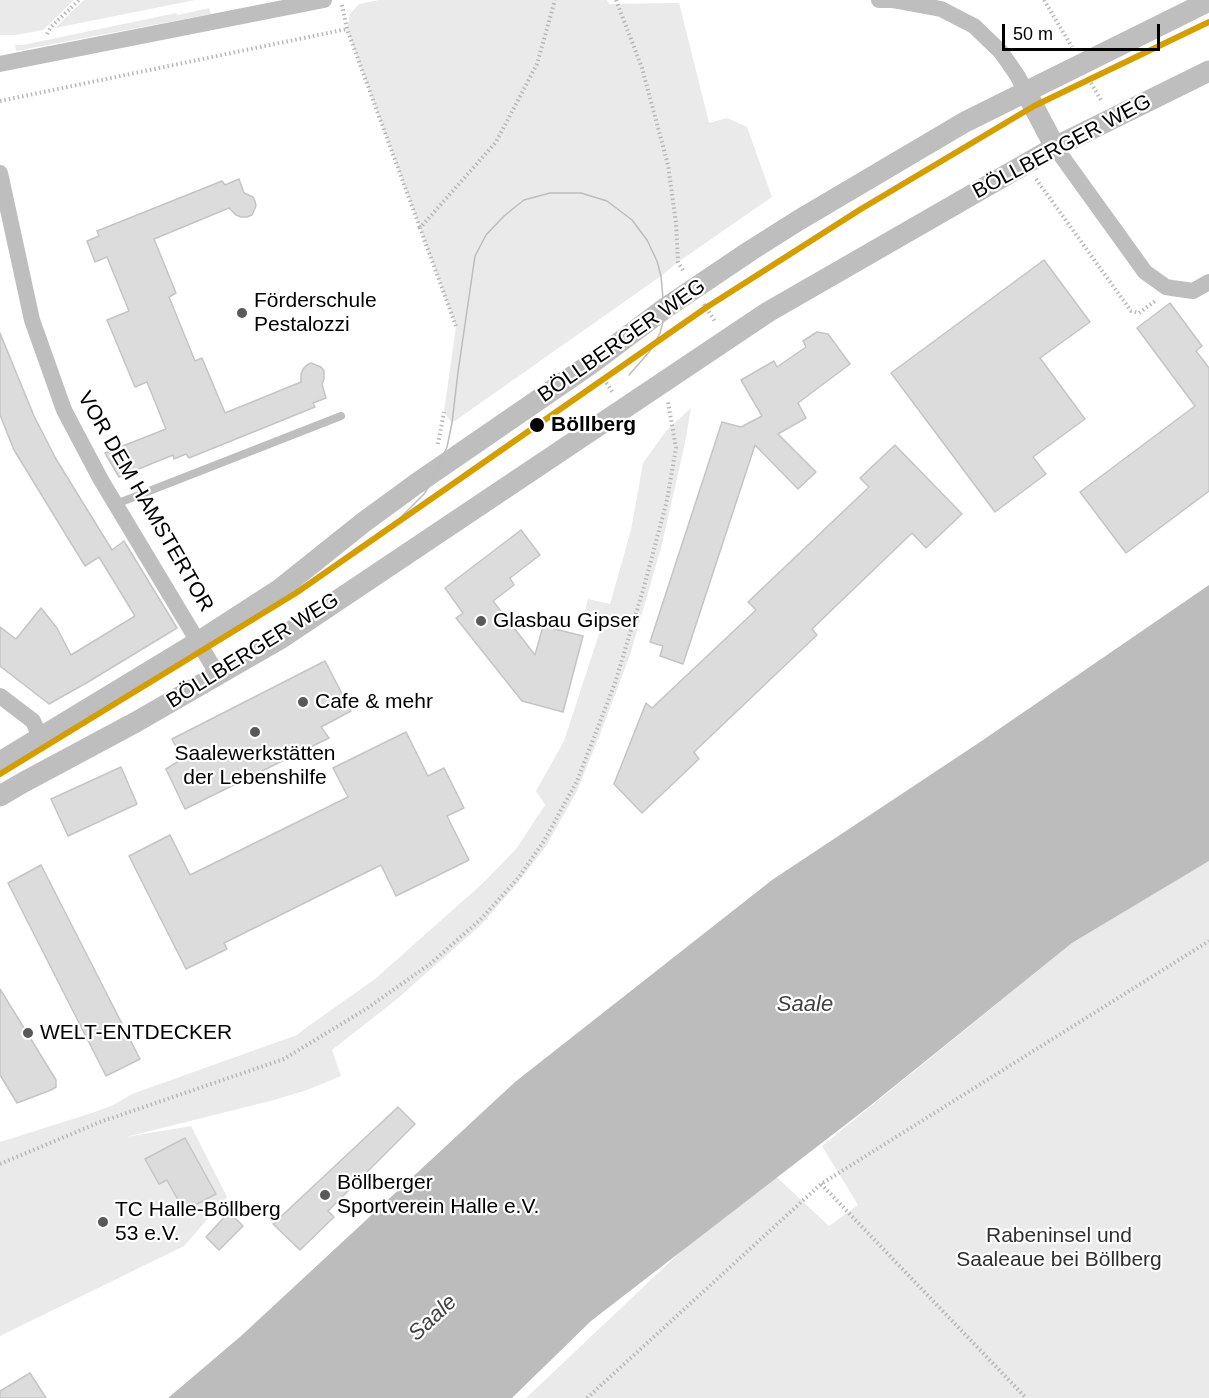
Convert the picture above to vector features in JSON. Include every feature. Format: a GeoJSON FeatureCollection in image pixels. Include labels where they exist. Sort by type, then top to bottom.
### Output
{"type":"FeatureCollection","features":[{"type":"Feature","properties":{"kind":"street"},"geometry":{"type":"LineString","coordinates":[[0,64],[324,0]]}},
{"type":"Feature","properties":{"kind":"street"},"geometry":{"type":"LineString","coordinates":[[879,0],[892,0],[941,9],[974,26],[1001,52],[1017,75],[1055,147],[1145,272],[1166,287],[1193,291],[1209,282]]}},
{"type":"Feature","properties":{"kind":"street","name":"BÖLLBERGER WEG"},"geometry":{"type":"LineString","coordinates":[[0,762],[198,642],[280,589],[416,484],[592,363],[664,309],[789,226],[965,122],[1209,1]]}},
{"type":"Feature","properties":{"kind":"street","name":"BÖLLBERGER WEG"},"geometry":{"type":"LineString","coordinates":[[0,796],[136,722],[280,639],[768,312],[1055,147],[1209,71]]}},
{"type":"Feature","properties":{"kind":"street","name":"VOR DEM HAMSTERTOR"},"geometry":{"type":"LineString","coordinates":[[0,173],[32,320],[64,410],[101,480],[218,675]]}},
{"type":"Feature","properties":{"kind":"street"},"geometry":{"type":"LineString","coordinates":[[0,696],[33,721],[40,737]]}},
{"type":"Feature","properties":{"kind":"lane"},"geometry":{"type":"LineString","coordinates":[[116,504],[341,417]]}},
{"type":"Feature","properties":{"kind":"path"},"geometry":{"type":"LineString","coordinates":[[47,34],[51,27],[79,0]]}},
{"type":"Feature","properties":{"kind":"path"},"geometry":{"type":"LineString","coordinates":[[341,0],[347,29],[456,326]]}},
{"type":"Feature","properties":{"kind":"path"},"geometry":{"type":"LineString","coordinates":[[420,228],[496,142],[537,64],[555,0]]}},
{"type":"Feature","properties":{"kind":"path"},"geometry":{"type":"LineString","coordinates":[[616,0],[642,68],[668,165],[676,223],[678,262]]}},
{"type":"Feature","properties":{"kind":"path"},"geometry":{"type":"LineString","coordinates":[[1044,0],[1065,36]]}},
{"type":"Feature","properties":{"kind":"path"},"geometry":{"type":"LineString","coordinates":[[0,101],[347,29]]}},
{"type":"Feature","properties":{"kind":"path"},"geometry":{"type":"LineString","coordinates":[[1024,164],[1131,311],[1139,313],[1173,288]]}},
{"type":"Feature","properties":{"kind":"path"},"geometry":{"type":"LineString","coordinates":[[592,363],[624,408]]}},
{"type":"Feature","properties":{"kind":"path"},"geometry":{"type":"LineString","coordinates":[[0,1164],[100,1122],[284,1059],[366,1009],[430,964],[481,919],[519,877],[544,841],[576,781],[615,683],[644,587],[667,500],[676,448],[664,382]]}},
{"type":"Feature","properties":{"kind":"path"},"geometry":{"type":"LineString","coordinates":[[587,1398],[820,1184],[1209,941]]}},
{"type":"Feature","properties":{"kind":"path"},"geometry":{"type":"LineString","coordinates":[[820,1184],[1026,1398]]}},
{"type":"Feature","properties":{"kind":"green space"},"geometry":{"type":"Polygon","coordinates":[[[0,0],[74,0],[43,30],[16,35],[0,35],[0,0]]]}},
{"type":"Feature","properties":{"kind":"green space"},"geometry":{"type":"Polygon","coordinates":[[[84,0],[195,0],[55,28],[84,0]]]}},
{"type":"Feature","properties":{"kind":"green space"},"geometry":{"type":"Polygon","coordinates":[[[379,0],[607,0],[609,4],[679,3],[709,123],[727,118],[747,127],[772,197],[452,423],[444,412],[456,326],[347,29],[350,14],[359,4],[379,0]]]}},
{"type":"Feature","properties":{"kind":"green space"},"geometry":{"type":"Polygon","coordinates":[[[209,8],[211,14],[16,51],[15,45],[209,8]]]}},
{"type":"Feature","properties":{"kind":"green space"},"geometry":{"type":"Polygon","coordinates":[[[691,408],[661,548],[630,655],[577,791],[547,845],[482,924],[397,999],[332,1050],[341,1076],[274,1100],[126,1137],[191,1126],[227,1197],[184,1246],[0,1336],[0,1142],[95,1112],[132,1094],[297,1035],[375,979],[483,883],[516,849],[545,805],[536,791],[564,741],[601,628],[582,622],[588,599],[610,604],[631,530],[643,463],[666,431],[691,408]]]}},
{"type":"Feature","properties":{"kind":"green space","name":"Rabeninsel und Saaleaue bei Böllberg"},"geometry":{"type":"Polygon","coordinates":[[[1209,861],[1209,1398],[526,1398],[768,1169],[829,1226],[858,1205],[822,1146],[1072,943],[1209,861]]]}},
{"type":"Feature","properties":{"kind":"water","name":"Saale"},"geometry":{"type":"Polygon","coordinates":[[[1209,585],[1209,861],[1072,943],[871,1105],[591,1321],[512,1398],[168,1398],[241,1336],[515,1082],[772,880],[983,740],[1209,585]]]}},
{"type":"Feature","properties":{"kind":"building"},"geometry":{"type":"Polygon","coordinates":[[[239,179],[244,193],[253,197],[255,201],[256,206],[252,215],[241,217],[229,208],[154,239],[176,293],[169,297],[195,361],[202,358],[225,413],[301,382],[303,369],[311,363],[321,367],[324,371],[322,384],[326,398],[313,403],[315,407],[189,458],[186,454],[174,459],[173,455],[119,477],[105,453],[166,429],[147,382],[135,387],[107,320],[129,311],[107,257],[95,262],[87,241],[99,236],[97,231],[222,181],[225,185],[239,179]]]}},
{"type":"Feature","properties":{"kind":"building"},"geometry":{"type":"Polygon","coordinates":[[[1044,260],[1090,322],[1040,358],[1085,419],[1033,457],[1046,474],[995,512],[891,373],[1044,260]]]}},
{"type":"Feature","properties":{"kind":"building"},"geometry":{"type":"Polygon","coordinates":[[[1170,303],[1202,346],[1196,351],[1209,368],[1209,491],[1126,553],[1080,492],[1195,406],[1137,328],[1170,303]]]}},
{"type":"Feature","properties":{"kind":"building"},"geometry":{"type":"Polygon","coordinates":[[[817,332],[828,334],[850,364],[798,403],[806,418],[778,434],[816,472],[798,489],[755,445],[683,664],[660,656],[663,646],[650,642],[722,422],[741,427],[762,416],[741,380],[774,361],[777,367],[806,347],[803,341],[817,332]]]}},
{"type":"Feature","properties":{"kind":"building"},"geometry":{"type":"Polygon","coordinates":[[[0,333],[34,416],[56,459],[112,550],[124,541],[177,628],[49,704],[0,666],[0,627],[16,639],[41,608],[57,628],[71,655],[135,616],[99,557],[85,566],[14,450],[0,415],[0,333]]]}},
{"type":"Feature","properties":{"kind":"building"},"geometry":{"type":"Polygon","coordinates":[[[895,445],[962,514],[926,548],[912,533],[812,629],[817,635],[694,752],[699,759],[642,813],[614,784],[646,703],[652,708],[756,610],[748,602],[869,487],[860,478],[895,445]]]}},
{"type":"Feature","properties":{"kind":"building","name":"Glasbau Gipser"},"geometry":{"type":"Polygon","coordinates":[[[521,530],[540,555],[510,578],[514,585],[493,601],[535,655],[543,626],[583,636],[563,712],[522,701],[456,618],[463,613],[445,588],[521,530]]]}},
{"type":"Feature","properties":{"kind":"building","name":"Saalewerkstätten der Lebenshilfe"},"geometry":{"type":"Polygon","coordinates":[[[325,661],[351,711],[321,727],[329,738],[185,809],[166,769],[182,759],[172,739],[325,661]]]}},
{"type":"Feature","properties":{"kind":"building"},"geometry":{"type":"Polygon","coordinates":[[[406,732],[428,776],[444,768],[464,808],[447,816],[469,860],[396,896],[381,865],[224,943],[227,949],[186,969],[129,856],[170,835],[190,875],[348,797],[333,768],[406,732]]]}},
{"type":"Feature","properties":{"kind":"building"},"geometry":{"type":"Polygon","coordinates":[[[121,767],[137,804],[68,836],[51,799],[121,767]]]}},
{"type":"Feature","properties":{"kind":"building"},"geometry":{"type":"Polygon","coordinates":[[[41,865],[140,1059],[106,1076],[8,883],[41,865]]]}},
{"type":"Feature","properties":{"kind":"building"},"geometry":{"type":"Polygon","coordinates":[[[0,989],[56,1080],[56,1087],[51,1090],[17,1103],[0,1075],[0,989]]]}},
{"type":"Feature","properties":{"kind":"building","name":"Böllberger Sportverein Halle e.V."},"geometry":{"type":"Polygon","coordinates":[[[398,1107],[415,1124],[328,1211],[334,1217],[300,1250],[273,1224],[398,1107]]]}},
{"type":"Feature","properties":{"kind":"building"},"geometry":{"type":"Polygon","coordinates":[[[185,1138],[216,1194],[184,1211],[167,1180],[159,1184],[145,1159],[185,1138]]]}},
{"type":"Feature","properties":{"kind":"building"},"geometry":{"type":"Polygon","coordinates":[[[229,1212],[243,1226],[219,1250],[206,1237],[229,1212]]]}},
{"type":"Feature","properties":{"kind":"building"},"geometry":{"type":"Polygon","coordinates":[[[30,1373],[46,1398],[0,1398],[0,1391],[30,1373]]]}},
{"type":"Feature","properties":{"kind":"tram line"},"geometry":{"type":"LineString","coordinates":[[388,530],[424,494],[447,447],[475,256],[486,235],[524,200],[550,193],[581,193],[607,201],[632,220],[647,240],[661,276],[663,322],[650,351],[629,375]]}},
{"type":"Feature","properties":{"kind":"transit line"},"geometry":{"type":"LineString","coordinates":[[0,774],[296,593],[707,307],[861,209],[1034,106],[1209,22]]}},
{"type":"Feature","properties":{"kind":"place","name":"Förderschule Pestalozzi"},"geometry":{"type":"Point","coordinates":[242,313]}},
{"type":"Feature","properties":{"kind":"place","name":"Böllberg"},"geometry":{"type":"Point","coordinates":[537,425]}},
{"type":"Feature","properties":{"kind":"place","name":"Glasbau Gipser"},"geometry":{"type":"Point","coordinates":[481,621]}},
{"type":"Feature","properties":{"kind":"place","name":"Cafe & mehr"},"geometry":{"type":"Point","coordinates":[303,702]}},
{"type":"Feature","properties":{"kind":"place","name":"Saalewerkstätten der Lebenshilfe"},"geometry":{"type":"Point","coordinates":[255,732]}},
{"type":"Feature","properties":{"kind":"place","name":"WELT-ENTDECKER"},"geometry":{"type":"Point","coordinates":[28,1033]}},
{"type":"Feature","properties":{"kind":"place","name":"Böllberger Sportverein Halle e.V."},"geometry":{"type":"Point","coordinates":[325,1195]}},
{"type":"Feature","properties":{"kind":"place","name":"TC Halle-Böllberg 53 e.V."},"geometry":{"type":"Point","coordinates":[103,1222]}}]}
